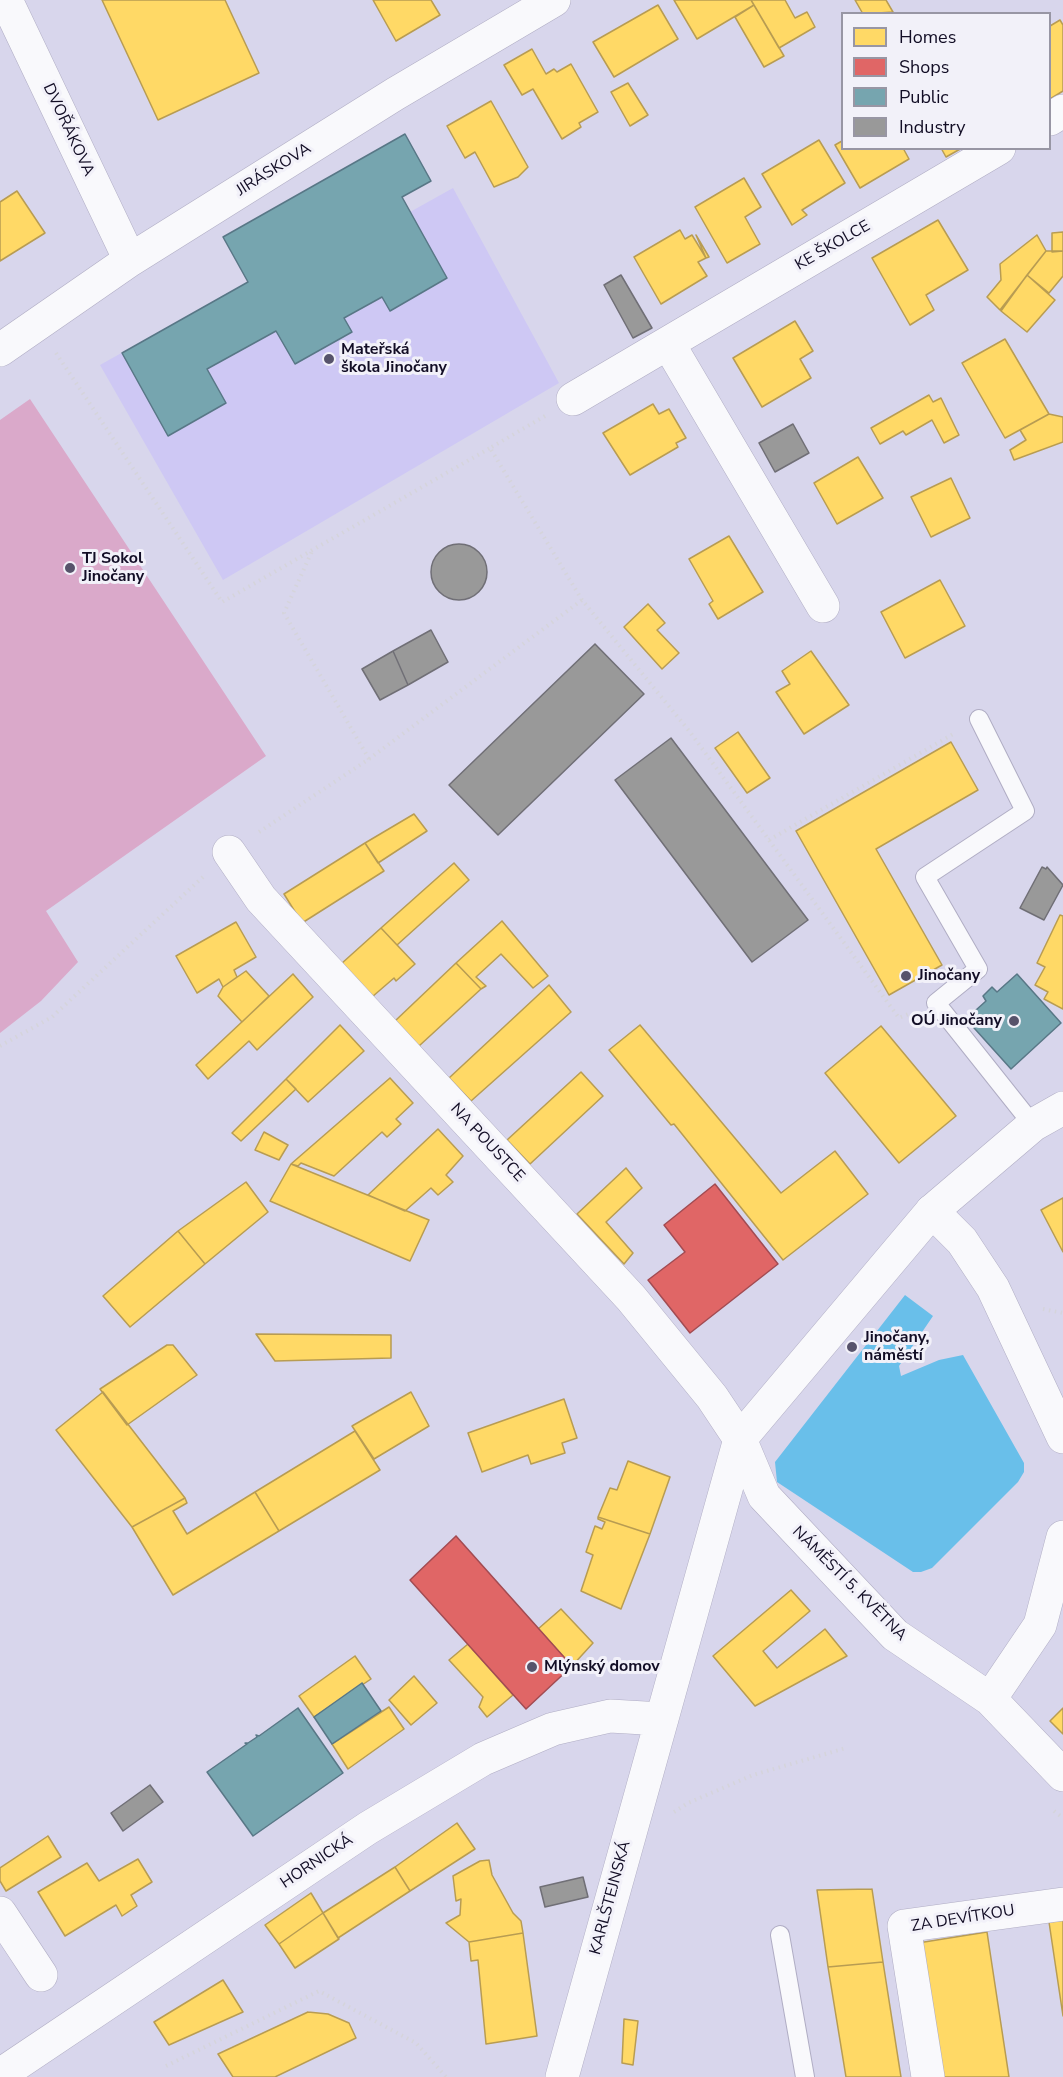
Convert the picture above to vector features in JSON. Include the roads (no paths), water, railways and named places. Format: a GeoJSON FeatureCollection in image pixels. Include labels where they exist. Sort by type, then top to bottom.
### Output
{"type":"FeatureCollection","features":[{"type":"Feature","properties":{"kind":"street","name":"DVOŘÁKOVA"},"geometry":{"type":"LineString","coordinates":[[6,0],[130,260]]}},
{"type":"Feature","properties":{"kind":"street","name":"JIRÁSKOVA"},"geometry":{"type":"LineString","coordinates":[[0,350],[130,260],[386,99],[554,0]]}},
{"type":"Feature","properties":{"kind":"street","name":"KE ŠKOLCE"},"geometry":{"type":"LineString","coordinates":[[573,399],[996,150]]}},
{"type":"Feature","properties":{"kind":"street"},"geometry":{"type":"LineString","coordinates":[[668,343],[823,606]]}},
{"type":"Feature","properties":{"kind":"street","name":"NA POUSTCE"},"geometry":{"type":"LineString","coordinates":[[229,852],[261,899],[631,1298],[712,1397],[740,1439]]}},
{"type":"Feature","properties":{"kind":"street"},"geometry":{"type":"LineString","coordinates":[[662,1719],[740,1439],[932,1211],[1053,1110]]}},
{"type":"Feature","properties":{"kind":"street"},"geometry":{"type":"LineString","coordinates":[[932,1211],[962,1241],[993,1288],[1063,1437]]}},
{"type":"Feature","properties":{"kind":"street","name":"NÁMĚSTÍ 5. KVĚTNA"},"geometry":{"type":"LineString","coordinates":[[740,1439],[764,1496],[830,1568],[895,1635],[990,1699],[1063,1775]]}},
{"type":"Feature","properties":{"kind":"street"},"geometry":{"type":"LineString","coordinates":[[990,1699],[1040,1625],[1063,1537]]}},
{"type":"Feature","properties":{"kind":"street","name":"HORNICKÁ"},"geometry":{"type":"LineString","coordinates":[[0,2075],[368,1828],[483,1759],[553,1729],[610,1716],[662,1719]]}},
{"type":"Feature","properties":{"kind":"street","name":"KARLŠTEJNSKÁ"},"geometry":{"type":"LineString","coordinates":[[562,2077],[662,1719]]}},
{"type":"Feature","properties":{"kind":"street","name":"ZA DEVÍTKOU"},"geometry":{"type":"LineString","coordinates":[[928,2077],[904,1926],[1063,1904]]}},
{"type":"Feature","properties":{"kind":"street"},"geometry":{"type":"LineString","coordinates":[[0,1913],[41,1975]]}},
{"type":"Feature","properties":{"kind":"lane"},"geometry":{"type":"LineString","coordinates":[[979,719],[1025,811],[925,877],[978,969],[936,1003],[1053,1110]]}},
{"type":"Feature","properties":{"kind":"lane"},"geometry":{"type":"LineString","coordinates":[[780,1935],[805,2077]]}},
{"type":"Feature","properties":{"kind":"water"},"geometry":{"type":"Polygon","coordinates":[[[905,1295],[933,1316],[899,1366],[901,1376],[939,1360],[963,1355],[1024,1463],[1024,1472],[1018,1482],[932,1568],[921,1572],[913,1572],[777,1482],[775,1462],[905,1295]]]}},
{"type":"Feature","properties":{"kind":"place","name":"Mateřská škola Jinočany"},"geometry":{"type":"Point","coordinates":[329,359]}},
{"type":"Feature","properties":{"kind":"place","name":"TJ Sokol Jinočany"},"geometry":{"type":"Point","coordinates":[70,568]}},
{"type":"Feature","properties":{"kind":"place","name":"Jinočany"},"geometry":{"type":"Point","coordinates":[906,976]}},
{"type":"Feature","properties":{"kind":"place","name":"OÚ Jinočany"},"geometry":{"type":"Point","coordinates":[1014,1021]}},
{"type":"Feature","properties":{"kind":"place","name":"Jinočany, náměstí"},"geometry":{"type":"Point","coordinates":[852,1347]}},
{"type":"Feature","properties":{"kind":"place","name":"Mlýnský domov"},"geometry":{"type":"Point","coordinates":[532,1667]}}]}
